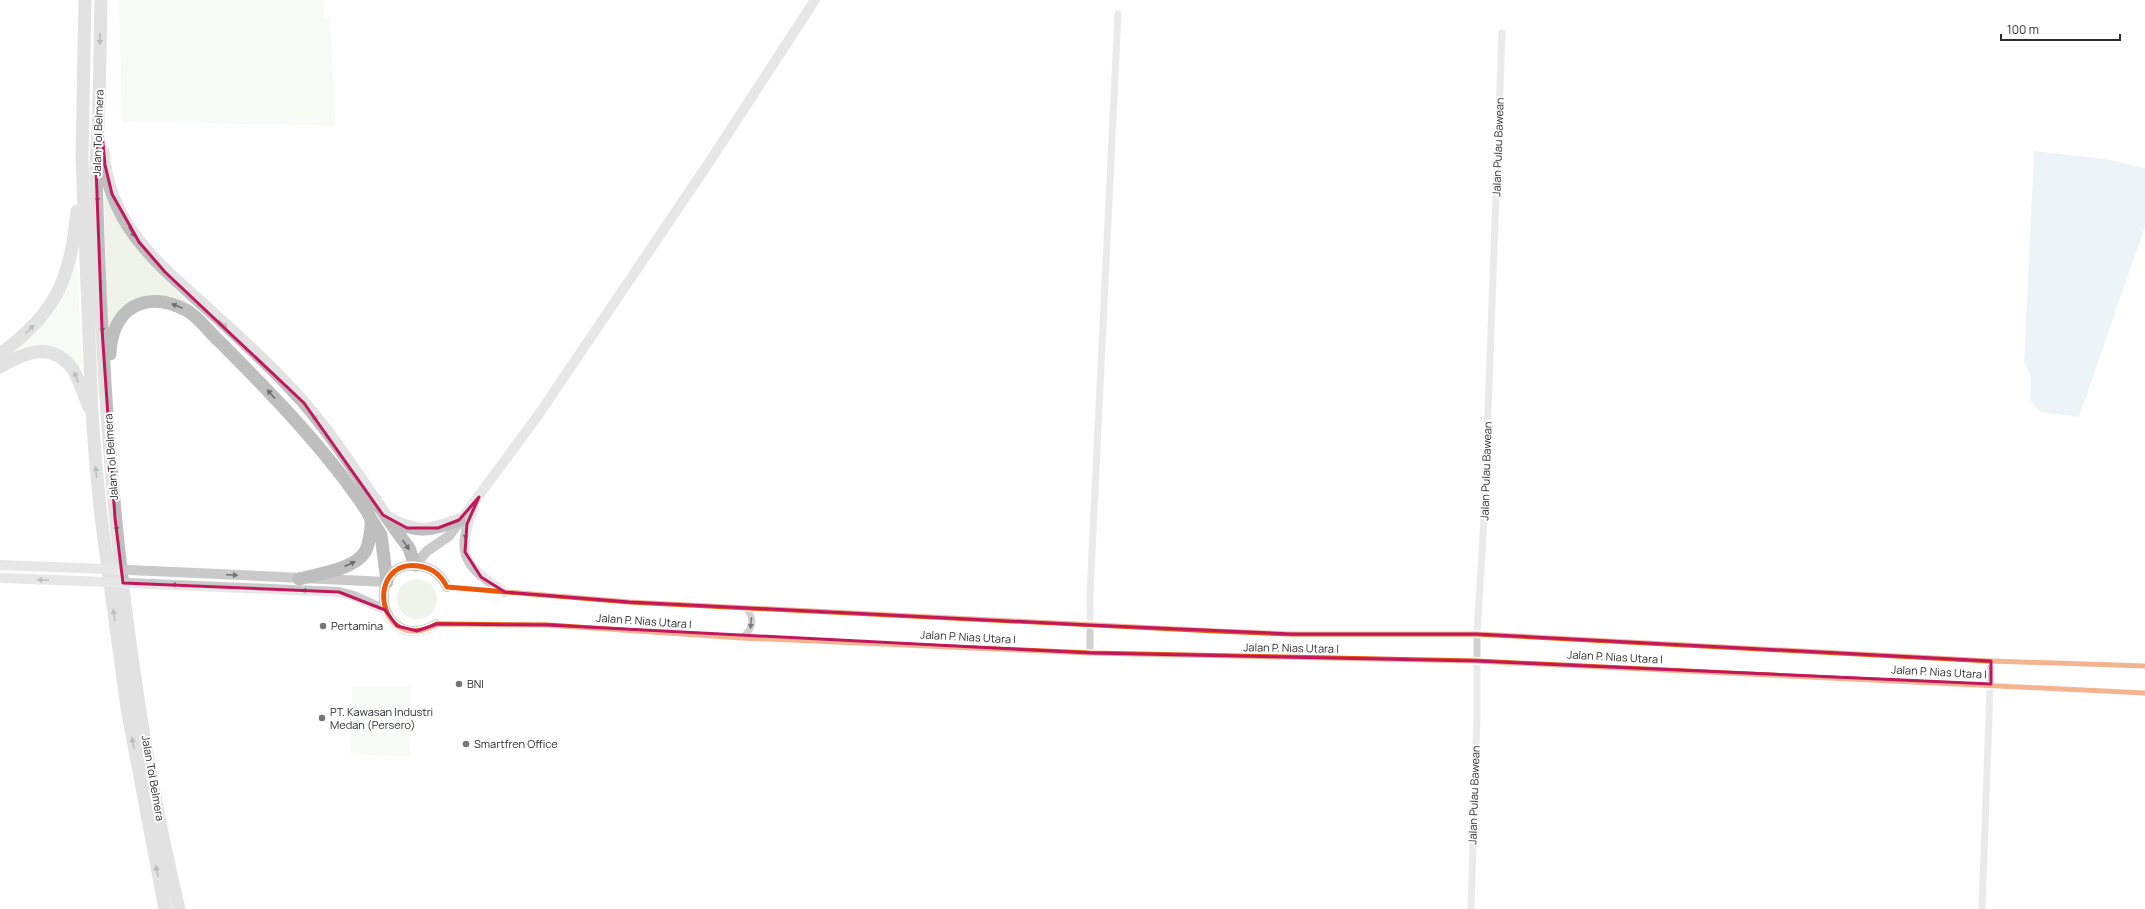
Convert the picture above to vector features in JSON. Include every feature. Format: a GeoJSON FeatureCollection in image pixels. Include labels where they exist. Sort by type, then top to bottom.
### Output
{"type":"FeatureCollection","features":[{"type":"Feature","properties":{"kind":"highway","name":"Jalan Tol Belmera"},"geometry":{"type":"LineString","coordinates":[[85,0],[82,158],[92,412],[101,517],[127,708],[165,909]]}},
{"type":"Feature","properties":{"kind":"highway","name":"Jalan Tol Belmera"},"geometry":{"type":"LineString","coordinates":[[101,0],[96,167],[107,410],[115,518],[135,670],[160,821],[179,909]]}},
{"type":"Feature","properties":{"kind":"highway"},"geometry":{"type":"LineString","coordinates":[[99,101],[104,165],[112,194],[123,217],[139,242],[165,272],[209,310],[304,403],[352,468],[377,517],[381,535],[387,582]]}},
{"type":"Feature","properties":{"kind":"highway"},"geometry":{"type":"LineString","coordinates":[[0,354],[14,344],[44,314],[66,275],[76,231],[82,158]]}},
{"type":"Feature","properties":{"kind":"highway"},"geometry":{"type":"LineString","coordinates":[[107,410],[111,340],[114,329],[121,318],[130,309],[142,303],[154,300],[169,303],[188,311],[251,373],[327,457],[365,508],[377,517],[409,548],[415,565]]}},
{"type":"Feature","properties":{"kind":"highway"},"geometry":{"type":"LineString","coordinates":[[0,367],[20,354],[40,351],[53,352],[73,368],[92,412]]}},
{"type":"Feature","properties":{"kind":"highway"},"geometry":{"type":"LineString","coordinates":[[377,517],[407,528],[422,530],[438,528],[459,520]]}},
{"type":"Feature","properties":{"kind":"highway"},"geometry":{"type":"LineString","coordinates":[[299,579],[342,568],[357,561],[366,550],[377,517]]}},
{"type":"Feature","properties":{"kind":"street"},"geometry":{"type":"LineString","coordinates":[[437,624],[428,629],[417,631],[407,630],[397,626],[390,619],[385,610],[383,590],[387,582],[399,570],[415,565],[427,551],[449,536],[459,520],[479,497],[539,414],[710,161],[815,0]]}},
{"type":"Feature","properties":{"kind":"street"},"geometry":{"type":"LineString","coordinates":[[1090,653],[1091,586],[1118,14]]}},
{"type":"Feature","properties":{"kind":"street","name":"Jalan Pulau Bawean"},"geometry":{"type":"LineString","coordinates":[[1470,909],[1477,715],[1476,661],[1484,519],[1502,33]]}},
{"type":"Feature","properties":{"kind":"street"},"geometry":{"type":"LineString","coordinates":[[479,497],[467,524],[465,552],[471,565],[481,577],[505,592]]}},
{"type":"Feature","properties":{"kind":"street"},"geometry":{"type":"LineString","coordinates":[[0,565],[387,582]]}},
{"type":"Feature","properties":{"kind":"street"},"geometry":{"type":"LineString","coordinates":[[415,565],[435,571],[442,578],[447,587]]}},
{"type":"Feature","properties":{"kind":"street"},"geometry":{"type":"LineString","coordinates":[[0,578],[339,592],[354,596],[385,610]]}},
{"type":"Feature","properties":{"kind":"street","name":"Jalan P. Nias Utara I"},"geometry":{"type":"LineString","coordinates":[[447,587],[630,602],[1090,625],[1292,634],[1477,634],[1991,661],[2145,666]]}},
{"type":"Feature","properties":{"kind":"street"},"geometry":{"type":"LineString","coordinates":[[742,638],[750,632],[753,623],[751,614],[745,607]]}},
{"type":"Feature","properties":{"kind":"street","name":"Jalan P. Nias Utara I"},"geometry":{"type":"LineString","coordinates":[[437,624],[547,625],[742,638],[1090,653],[1476,661],[1991,684],[2145,693]]}},
{"type":"Feature","properties":{"kind":"street"},"geometry":{"type":"LineString","coordinates":[[1982,909],[1991,661]]}},
{"type":"Feature","properties":{"kind":"highlighted area"},"geometry":{"type":"Polygon","coordinates":[[[99,101],[105,165],[112,194],[139,242],[165,272],[304,403],[383,515],[407,528],[438,528],[459,520],[479,497],[467,524],[465,552],[481,577],[505,592],[630,602],[1090,625],[1292,634],[1477,634],[1991,661],[1991,684],[1476,661],[1090,653],[547,625],[437,624],[417,631],[397,626],[385,610],[339,592],[123,583],[115,518],[102,329],[96,167],[99,101]]]}},
{"type":"Feature","properties":{"kind":"shaded area"},"geometry":{"type":"Polygon","coordinates":[[[119,0],[324,0],[323,18],[330,19],[335,125],[122,122],[119,0]]]}},
{"type":"Feature","properties":{"kind":"shaded area"},"geometry":{"type":"Polygon","coordinates":[[[2034,151],[2105,159],[2145,168],[2145,226],[2079,417],[2040,412],[2030,400],[2031,376],[2024,361],[2034,151]]]}},
{"type":"Feature","properties":{"kind":"shaded area"},"geometry":{"type":"Polygon","coordinates":[[[104,186],[141,251],[192,308],[170,297],[152,295],[138,297],[121,307],[107,330],[104,186]]]}},
{"type":"Feature","properties":{"kind":"shaded area"},"geometry":{"type":"Polygon","coordinates":[[[76,257],[83,364],[80,368],[58,352],[46,347],[32,345],[14,348],[76,257]]]}},
{"type":"Feature","properties":{"kind":"shaded area"},"geometry":{"type":"Polygon","coordinates":[[[421,579],[428,582],[434,588],[437,599],[436,607],[428,616],[421,619],[413,619],[406,616],[398,607],[397,595],[400,588],[409,580],[421,579]]]}},
{"type":"Feature","properties":{"kind":"shaded area"},"geometry":{"type":"Polygon","coordinates":[[[411,686],[410,756],[350,755],[352,687],[411,686]]]}},
{"type":"Feature","properties":{"kind":"cycle path"},"geometry":{"type":"LineString","coordinates":[[2145,666],[1991,661],[1477,634],[1292,634],[1216,631],[630,602],[447,587],[436,573],[428,568],[419,566],[401,567],[390,576],[384,589],[384,604],[390,618],[401,628],[416,631],[437,624],[547,625],[742,638],[1090,653],[1476,661],[2145,693]]}},
{"type":"Feature","properties":{"kind":"place","name":"Pertamina"},"geometry":{"type":"Point","coordinates":[323,626]}},
{"type":"Feature","properties":{"kind":"place","name":"BNI"},"geometry":{"type":"Point","coordinates":[459,684]}},
{"type":"Feature","properties":{"kind":"place","name":"PT. Kawasan Industri Medan (Persero)"},"geometry":{"type":"Point","coordinates":[322,718]}},
{"type":"Feature","properties":{"kind":"place","name":"Smartfren Office"},"geometry":{"type":"Point","coordinates":[466,744]}}]}
